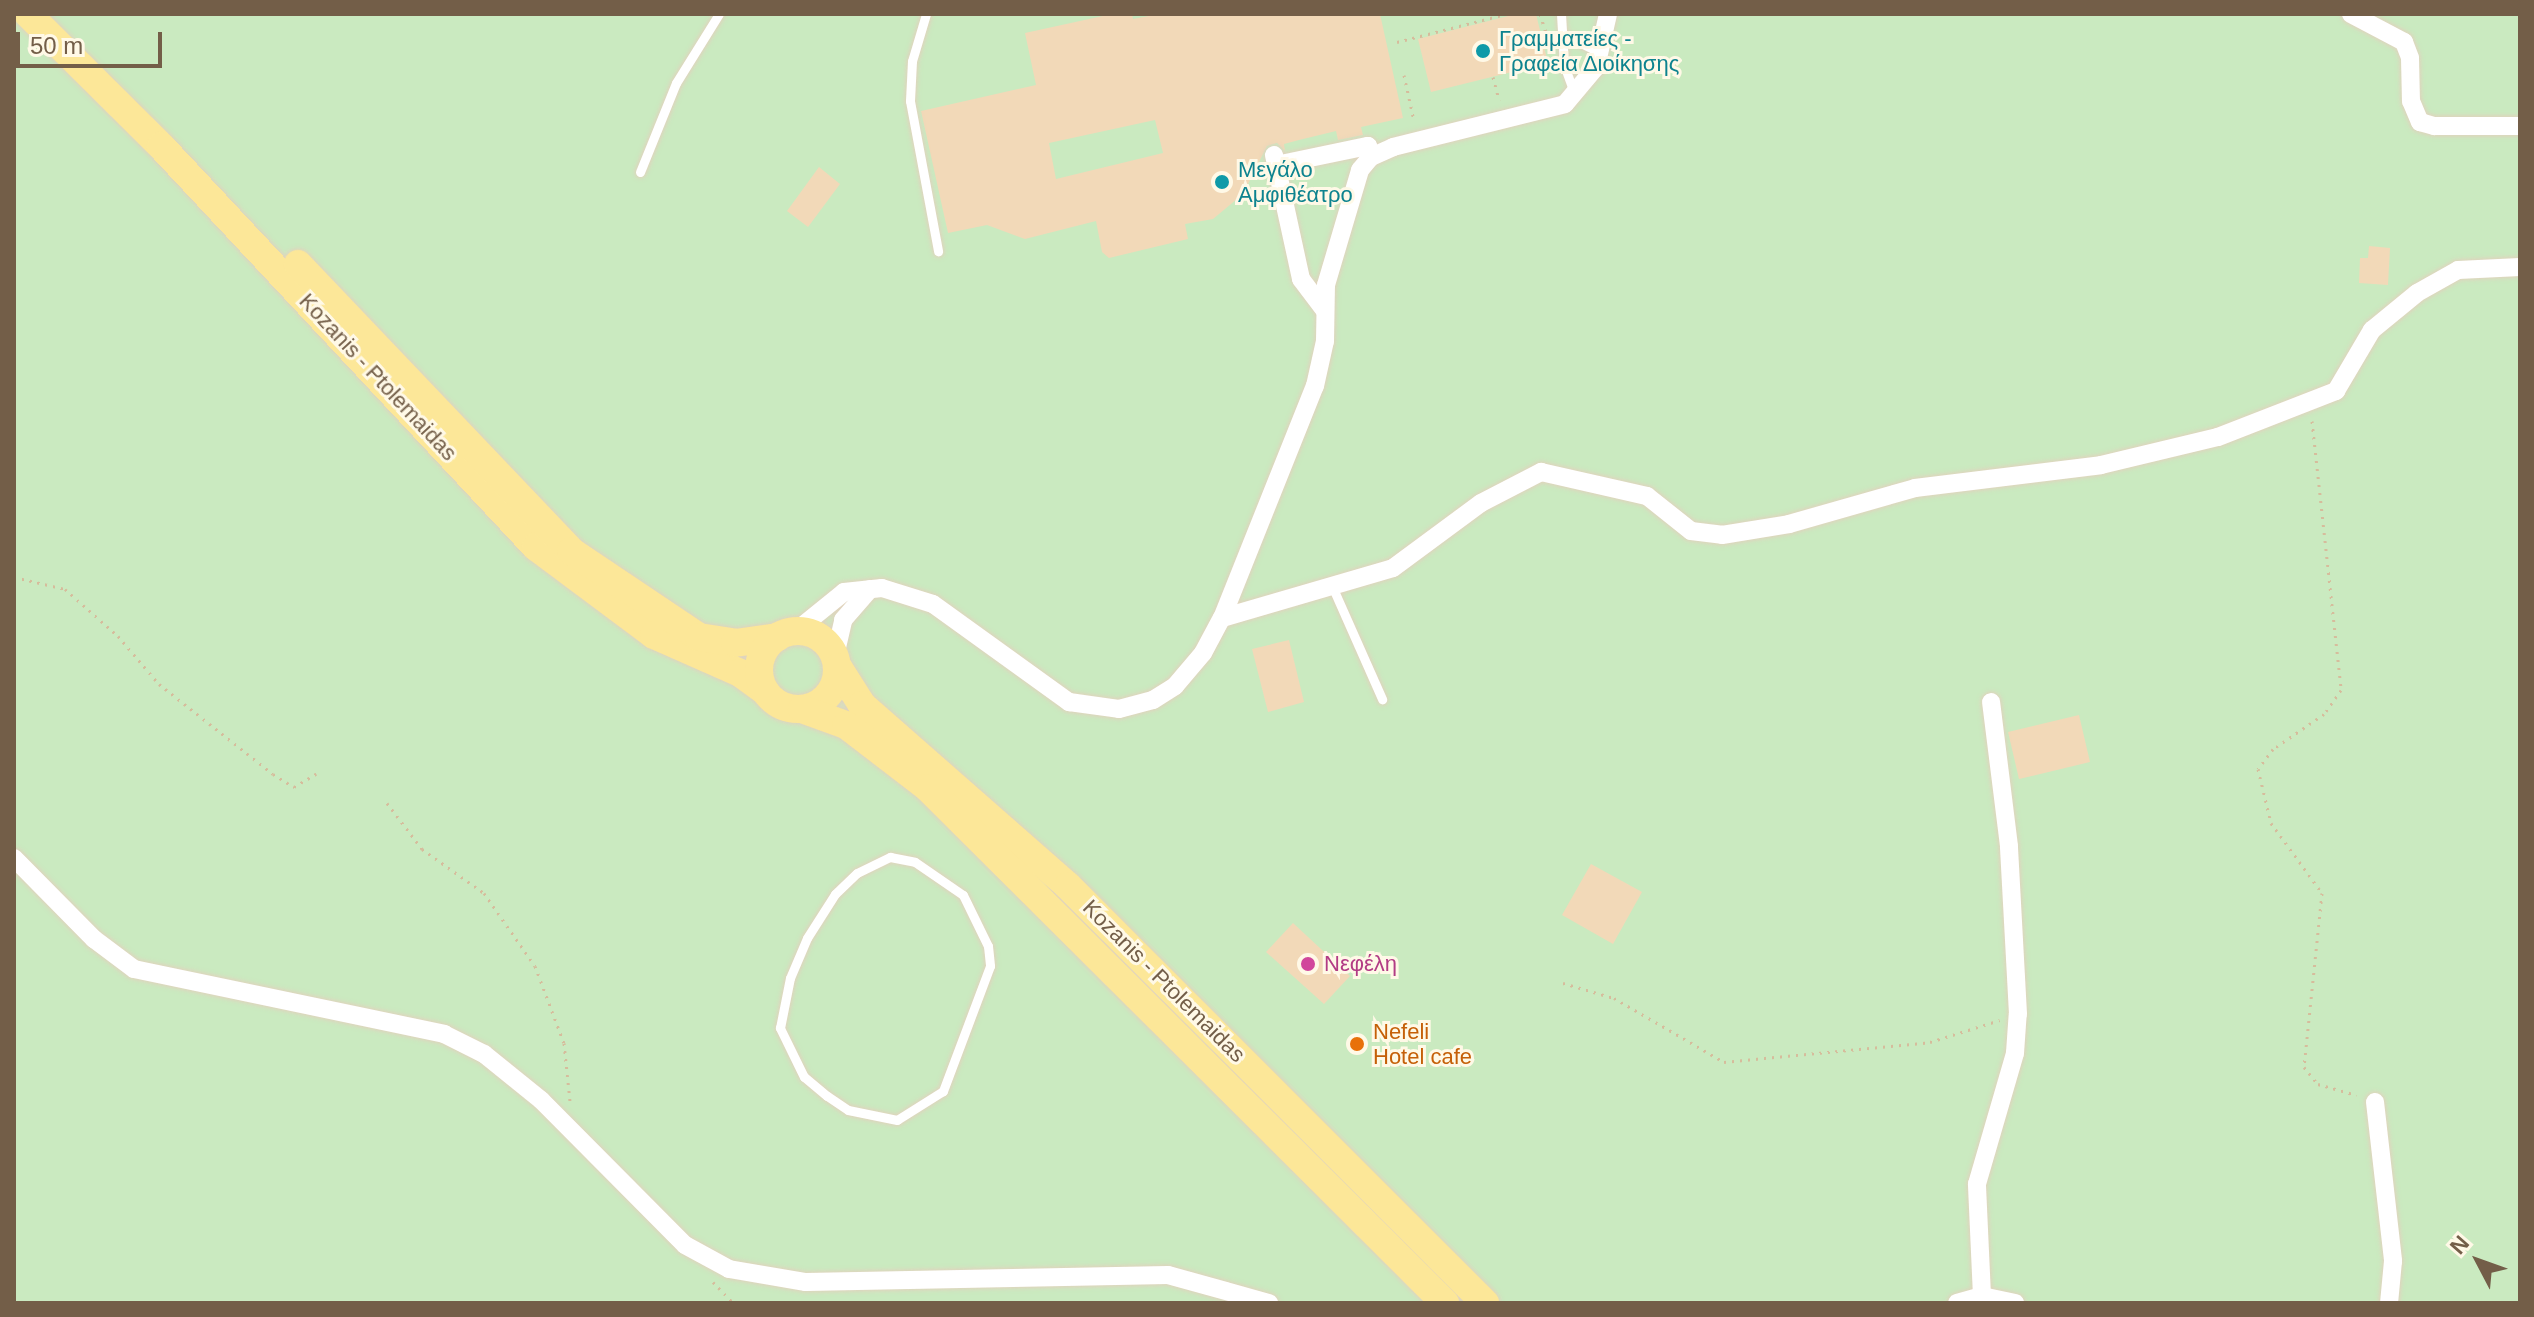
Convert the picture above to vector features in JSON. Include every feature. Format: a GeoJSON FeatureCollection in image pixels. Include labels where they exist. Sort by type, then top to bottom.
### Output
{"type":"FeatureCollection","features":[{"type":"Feature","properties":{"kind":"main road","name":"Kozanis - Ptolemaidas"},"geometry":{"type":"LineString","coordinates":[[28,14],[161,146],[536,547],[654,635],[740,673],[765,691]]}},
{"type":"Feature","properties":{"kind":"main road","name":"Kozanis - Ptolemaidas"},"geometry":{"type":"LineString","coordinates":[[55,14],[560,542],[699,637],[735,643],[787,634]]}},
{"type":"Feature","properties":{"kind":"main road"},"geometry":{"type":"LineString","coordinates":[[787,634],[820,637],[836,661],[828,695],[802,709],[781,705],[765,691],[760,661],[787,634]]}},
{"type":"Feature","properties":{"kind":"main road","name":"Kozanis - Ptolemaidas"},"geometry":{"type":"LineString","coordinates":[[836,661],[862,705],[1080,897],[1485,1303]]}},
{"type":"Feature","properties":{"kind":"main road","name":"Kozanis - Ptolemaidas"},"geometry":{"type":"LineString","coordinates":[[802,709],[846,725],[928,788],[1445,1303]]}},
{"type":"Feature","properties":{"kind":"street"},"geometry":{"type":"LineString","coordinates":[[787,634],[844,592],[870,589],[908,593],[933,604],[1069,702],[1104,709],[1145,703],[1175,686],[1191,671],[1222,618],[1315,386],[1324,351],[1324,309],[1349,191],[1371,157],[1419,141],[1552,110],[1574,95],[1601,53],[1608,14]]}},
{"type":"Feature","properties":{"kind":"street"},"geometry":{"type":"LineString","coordinates":[[2351,14],[2381,25],[2404,42],[2410,58],[2411,101],[2420,122],[2434,126],[2520,126]]}},
{"type":"Feature","properties":{"kind":"street"},"geometry":{"type":"LineString","coordinates":[[1324,309],[1301,279],[1275,160],[1368,146],[1371,157]]}},
{"type":"Feature","properties":{"kind":"street"},"geometry":{"type":"LineString","coordinates":[[1222,618],[1393,568],[1481,503],[1541,472],[1647,496],[1691,531],[1722,535],[1789,524],[1915,488],[2101,465],[2218,437],[2309,404],[2343,384],[2372,330],[2417,293],[2458,270],[2520,267]]}},
{"type":"Feature","properties":{"kind":"street"},"geometry":{"type":"LineString","coordinates":[[836,661],[843,620],[870,589]]}},
{"type":"Feature","properties":{"kind":"street"},"geometry":{"type":"LineString","coordinates":[[1982,1296],[1977,1184],[2015,1053],[2018,1014],[2009,846],[1991,702]]}},
{"type":"Feature","properties":{"kind":"street"},"geometry":{"type":"LineString","coordinates":[[14,858],[53,902],[134,969],[444,1034],[484,1054],[575,1134],[685,1245],[706,1260],[754,1276],[860,1282],[1168,1275],[1269,1303]]}},
{"type":"Feature","properties":{"kind":"street"},"geometry":{"type":"LineString","coordinates":[[2375,1102],[2392,1252],[2389,1303]]}},
{"type":"Feature","properties":{"kind":"street"},"geometry":{"type":"LineString","coordinates":[[1957,1303],[1982,1296],[2015,1303]]}},
{"type":"Feature","properties":{"kind":"lane"},"geometry":{"type":"LineString","coordinates":[[640,172],[676,83],[719,14]]}},
{"type":"Feature","properties":{"kind":"lane"},"geometry":{"type":"LineString","coordinates":[[926,14],[912,61],[910,101],[938,251]]}},
{"type":"Feature","properties":{"kind":"lane"},"geometry":{"type":"LineString","coordinates":[[1561,14],[1564,65],[1574,95]]}},
{"type":"Feature","properties":{"kind":"lane"},"geometry":{"type":"LineString","coordinates":[[1563,34],[1601,53]]}},
{"type":"Feature","properties":{"kind":"lane"},"geometry":{"type":"LineString","coordinates":[[1332,586],[1382,699]]}},
{"type":"Feature","properties":{"kind":"lane"},"geometry":{"type":"LineString","coordinates":[[890,857],[915,862],[963,895],[988,946],[990,966],[943,1091],[897,1120],[848,1110],[827,1096],[804,1077],[780,1028],[790,978],[807,938],[835,894],[857,873],[890,857]]}},
{"type":"Feature","properties":{"kind":"path"},"geometry":{"type":"LineString","coordinates":[[1397,42],[1506,14]]}},
{"type":"Feature","properties":{"kind":"path"},"geometry":{"type":"LineString","coordinates":[[1540,14],[1546,33],[1542,35]]}},
{"type":"Feature","properties":{"kind":"path"},"geometry":{"type":"LineString","coordinates":[[1404,75],[1419,141]]}},
{"type":"Feature","properties":{"kind":"path"},"geometry":{"type":"LineString","coordinates":[[1493,77],[1504,121]]}},
{"type":"Feature","properties":{"kind":"path"},"geometry":{"type":"LineString","coordinates":[[2309,404],[2341,690],[2324,714],[2273,749],[2258,769],[2271,823],[2322,893],[2304,1051],[2306,1072],[2318,1084],[2375,1102]]}},
{"type":"Feature","properties":{"kind":"path"},"geometry":{"type":"LineString","coordinates":[[14,577],[65,589],[118,636],[159,684],[273,774],[294,787],[316,774]]}},
{"type":"Feature","properties":{"kind":"path"},"geometry":{"type":"LineString","coordinates":[[387,803],[422,849],[484,893],[535,966],[564,1043],[575,1134]]}},
{"type":"Feature","properties":{"kind":"path"},"geometry":{"type":"LineString","coordinates":[[1563,983],[1614,998],[1724,1062],[1930,1042],[2018,1014]]}},
{"type":"Feature","properties":{"kind":"green space"},"geometry":{"type":"Polygon","coordinates":[[[14,14],[2520,14],[2520,1303],[14,1303],[14,14]]]}},
{"type":"Feature","properties":{"kind":"building"},"geometry":{"type":"Polygon","coordinates":[[[1112,14],[1132,14],[1133,19],[1159,14],[1380,14],[1403,118],[1361,127],[1363,135],[1338,140],[1336,131],[1284,144],[1285,151],[1277,143],[1267,146],[1243,194],[1213,219],[1185,224],[1188,239],[1109,258],[1102,252],[1096,221],[1025,239],[987,225],[948,233],[921,111],[1036,85],[1025,33],[1112,14]],[[1155,120],[1049,143],[1056,179],[1163,153],[1155,120]]]}},
{"type":"Feature","properties":{"kind":"building","name":"Γραμματείες - Γραφεία Διοίκησης"},"geometry":{"type":"Polygon","coordinates":[[[1516,14],[1536,14],[1548,63],[1431,92],[1418,39],[1516,14]]]}},
{"type":"Feature","properties":{"kind":"building"},"geometry":{"type":"Polygon","coordinates":[[[819,167],[840,184],[808,227],[787,211],[819,167]]]}},
{"type":"Feature","properties":{"kind":"building"},"geometry":{"type":"Polygon","coordinates":[[[2369,246],[2390,248],[2388,285],[2359,283],[2360,258],[2368,258],[2369,246]]]}},
{"type":"Feature","properties":{"kind":"building"},"geometry":{"type":"Polygon","coordinates":[[[1289,640],[1304,702],[1268,712],[1252,649],[1289,640]]]}},
{"type":"Feature","properties":{"kind":"building"},"geometry":{"type":"Polygon","coordinates":[[[2079,715],[2090,762],[2019,779],[2008,732],[2079,715]]]}},
{"type":"Feature","properties":{"kind":"building"},"geometry":{"type":"Polygon","coordinates":[[[1591,864],[1642,892],[1613,944],[1562,915],[1591,864]]]}},
{"type":"Feature","properties":{"kind":"building","name":"Νεφέλη"},"geometry":{"type":"Polygon","coordinates":[[[1293,923],[1350,976],[1324,1004],[1266,952],[1293,923]]]}},
{"type":"Feature","properties":{"kind":"place","name":"Γραμματείες - Γραφεία Διοίκησης"},"geometry":{"type":"Point","coordinates":[1483,51]}},
{"type":"Feature","properties":{"kind":"place","name":"Μεγάλο Αμφιθέατρο"},"geometry":{"type":"Point","coordinates":[1222,182]}},
{"type":"Feature","properties":{"kind":"place","name":"Νεφέλη"},"geometry":{"type":"Point","coordinates":[1308,964]}},
{"type":"Feature","properties":{"kind":"place","name":"Nefeli Hotel cafe"},"geometry":{"type":"Point","coordinates":[1357,1044]}}]}
